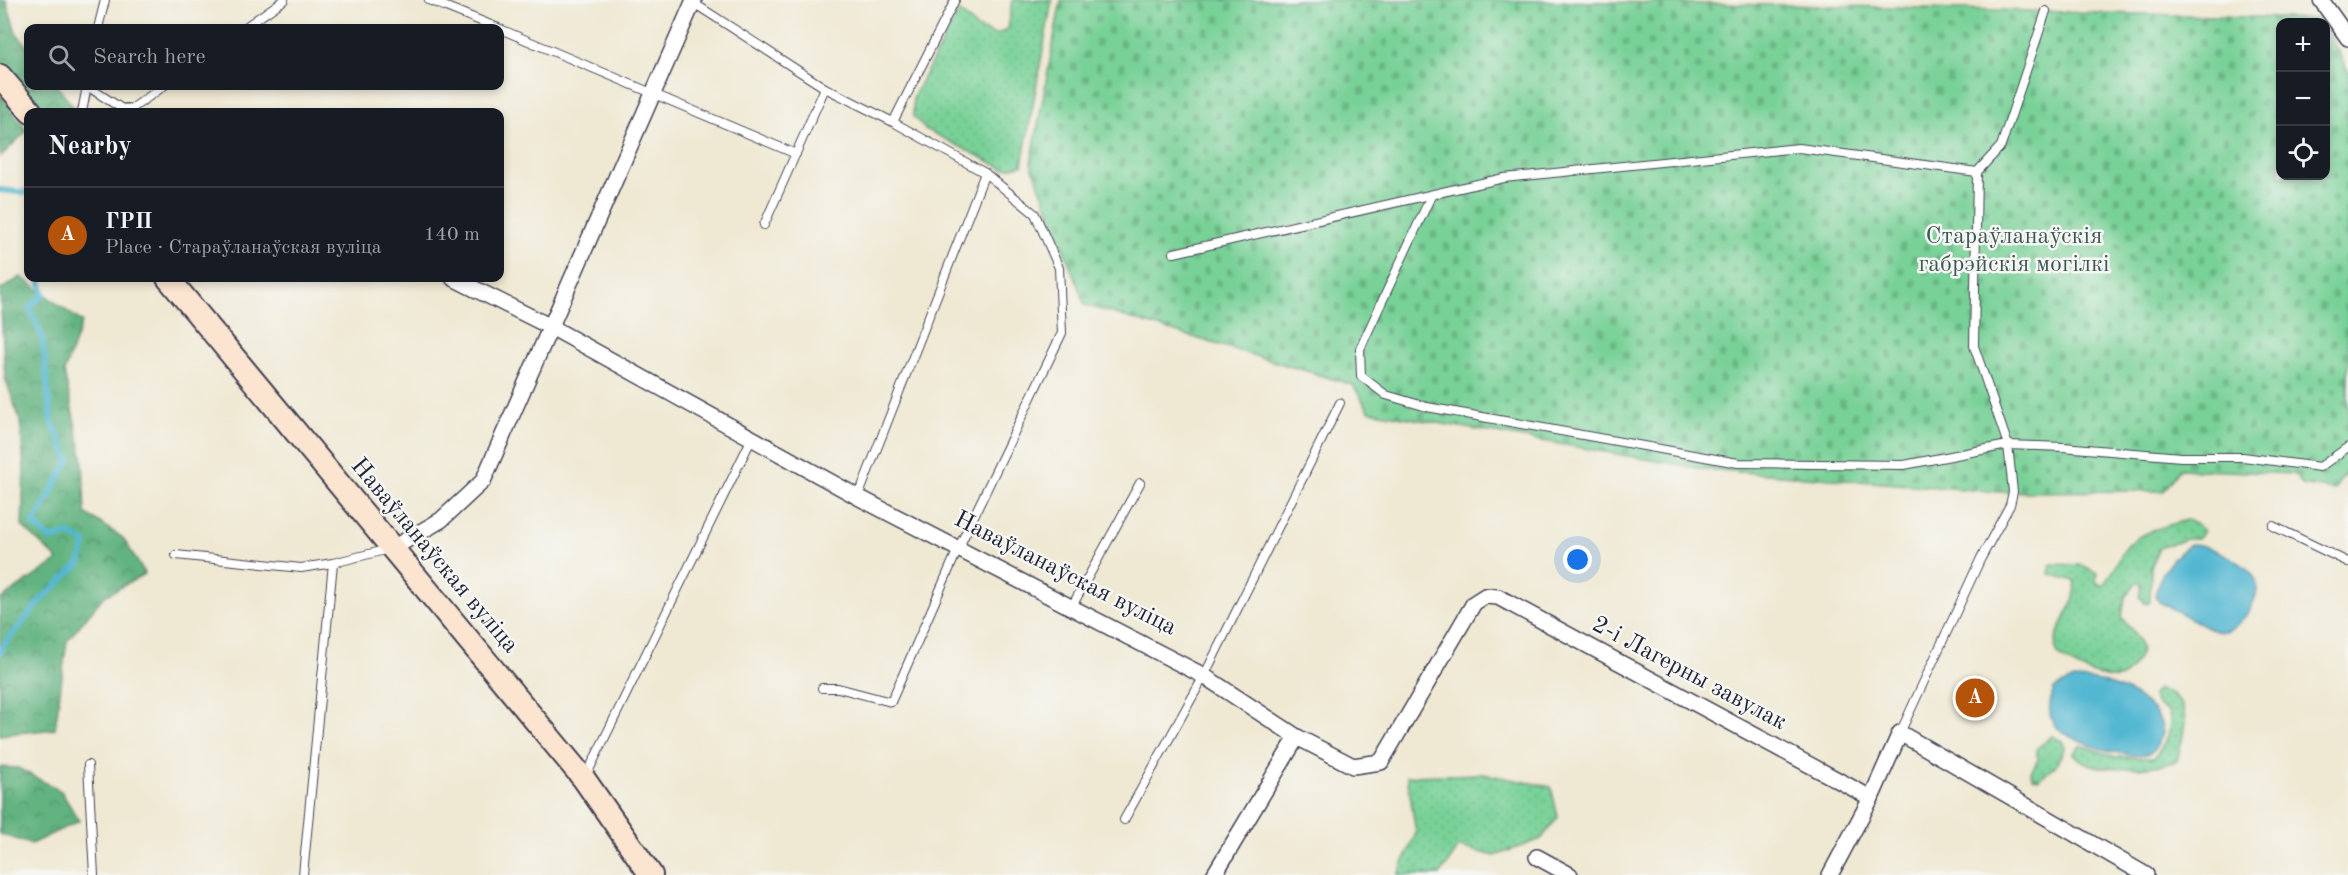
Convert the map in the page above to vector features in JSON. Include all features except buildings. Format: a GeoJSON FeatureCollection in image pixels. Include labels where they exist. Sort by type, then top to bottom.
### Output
{"type":"FeatureCollection","features":[{"type":"Feature","properties":{"kind":"street"},"geometry":{"type":"LineString","coordinates":[[2321,0],[2348,38]]}},
{"type":"Feature","properties":{"kind":"street"},"geometry":{"type":"LineString","coordinates":[[393,548],[441,520],[483,481],[692,1]]}},
{"type":"Feature","properties":{"kind":"street"},"geometry":{"type":"LineString","coordinates":[[0,76],[28,108]]}},
{"type":"Feature","properties":{"kind":"street","name":"Наваўланаўская вуліца"},"geometry":{"type":"LineString","coordinates":[[171,282],[584,778],[651,875]]}},
{"type":"Feature","properties":{"kind":"street","name":"Наваўланаўская вуліца"},"geometry":{"type":"LineString","coordinates":[[461,282],[551,327],[858,497],[1204,676],[1296,737],[1353,766],[1382,762],[1474,603],[1485,596]]}},
{"type":"Feature","properties":{"kind":"street","name":"2-і Лагерны завулак"},"geometry":{"type":"LineString","coordinates":[[1485,596],[1498,597],[1871,798]]}},
{"type":"Feature","properties":{"kind":"street"},"geometry":{"type":"LineString","coordinates":[[1830,875],[1871,798],[1900,733],[2146,875]]}},
{"type":"Feature","properties":{"kind":"street"},"geometry":{"type":"LineString","coordinates":[[1214,875],[1296,737]]}},
{"type":"Feature","properties":{"kind":"street"},"geometry":{"type":"LineString","coordinates":[[1537,856],[1570,875]]}},
{"type":"Feature","properties":{"kind":"lane"},"geometry":{"type":"LineString","coordinates":[[99,24],[105,0]]}},
{"type":"Feature","properties":{"kind":"lane"},"geometry":{"type":"LineString","coordinates":[[250,24],[284,0]]}},
{"type":"Feature","properties":{"kind":"lane"},"geometry":{"type":"LineString","coordinates":[[429,0],[487,24]]}},
{"type":"Feature","properties":{"kind":"lane"},"geometry":{"type":"LineString","coordinates":[[893,122],[955,0]]}},
{"type":"Feature","properties":{"kind":"lane"},"geometry":{"type":"LineString","coordinates":[[692,1],[825,88],[893,122],[985,173],[1035,214],[1059,268],[1062,333],[958,549],[891,702],[838,688],[822,688]]}},
{"type":"Feature","properties":{"kind":"lane"},"geometry":{"type":"LineString","coordinates":[[1900,733],[1981,558],[2010,504],[2013,492],[2008,445],[1974,346],[1977,172],[2001,146],[2046,11]]}},
{"type":"Feature","properties":{"kind":"lane"},"geometry":{"type":"LineString","coordinates":[[504,31],[796,154]]}},
{"type":"Feature","properties":{"kind":"lane"},"geometry":{"type":"LineString","coordinates":[[764,225],[825,88]]}},
{"type":"Feature","properties":{"kind":"lane"},"geometry":{"type":"LineString","coordinates":[[83,108],[86,90]]}},
{"type":"Feature","properties":{"kind":"lane"},"geometry":{"type":"LineString","coordinates":[[93,90],[121,108]]}},
{"type":"Feature","properties":{"kind":"lane"},"geometry":{"type":"LineString","coordinates":[[133,108],[158,90]]}},
{"type":"Feature","properties":{"kind":"lane"},"geometry":{"type":"LineString","coordinates":[[1174,253],[1504,178],[1799,148],[1977,172]]}},
{"type":"Feature","properties":{"kind":"lane"},"geometry":{"type":"LineString","coordinates":[[858,497],[985,173]]}},
{"type":"Feature","properties":{"kind":"lane"},"geometry":{"type":"LineString","coordinates":[[1431,196],[1360,349],[1361,376],[1386,395],[1427,407],[1738,463],[1904,465],[2008,445],[2063,447],[2181,457],[2243,457],[2320,467],[2348,447]]}},
{"type":"Feature","properties":{"kind":"lane"},"geometry":{"type":"LineString","coordinates":[[1124,820],[1204,676],[1340,403]]}},
{"type":"Feature","properties":{"kind":"lane"},"geometry":{"type":"LineString","coordinates":[[584,778],[752,438]]}},
{"type":"Feature","properties":{"kind":"lane"},"geometry":{"type":"LineString","coordinates":[[1071,608],[1140,483]]}},
{"type":"Feature","properties":{"kind":"lane"},"geometry":{"type":"LineString","coordinates":[[2273,526],[2348,562]]}},
{"type":"Feature","properties":{"kind":"lane"},"geometry":{"type":"LineString","coordinates":[[176,555],[301,568],[333,563],[393,548]]}},
{"type":"Feature","properties":{"kind":"lane"},"geometry":{"type":"LineString","coordinates":[[303,875],[333,563]]}},
{"type":"Feature","properties":{"kind":"lane"},"geometry":{"type":"LineString","coordinates":[[88,765],[94,875]]}},
{"type":"Feature","properties":{"kind":"green space"},"geometry":{"type":"Polygon","coordinates":[[[0,0],[6,0],[16,32],[24,43],[24,90],[60,90],[74,108],[36,108],[0,64],[0,0]]]}},
{"type":"Feature","properties":{"kind":"green space"},"geometry":{"type":"Polygon","coordinates":[[[1012,0],[1052,0],[1022,165],[1004,169],[925,129],[913,116],[913,97],[959,11],[977,28],[996,35],[1008,29],[1012,0]]]}},
{"type":"Feature","properties":{"kind":"green space","name":"Стараўланаўскія габрэйскія могілкі"},"geometry":{"type":"Polygon","coordinates":[[[1061,0],[1493,0],[1888,7],[2285,18],[2276,18],[2276,180],[2330,180],[2330,36],[2348,71],[2348,474],[2342,477],[2334,490],[2302,485],[2295,474],[2180,469],[2164,491],[2000,492],[1703,469],[1369,411],[1353,385],[1085,305],[1031,163],[1061,0]]]}},
{"type":"Feature","properties":{"kind":"green space"},"geometry":{"type":"Polygon","coordinates":[[[0,94],[24,127],[24,134],[0,157],[0,94]]]}},
{"type":"Feature","properties":{"kind":"green space"},"geometry":{"type":"Polygon","coordinates":[[[21,277],[24,282],[28,282],[82,322],[64,372],[83,460],[85,513],[123,538],[145,574],[103,597],[67,641],[55,729],[0,735],[0,600],[58,560],[22,526],[24,468],[20,421],[5,377],[0,290],[21,277]]]}},
{"type":"Feature","properties":{"kind":"green space"},"geometry":{"type":"Polygon","coordinates":[[[2186,520],[2196,523],[2204,531],[2197,539],[2187,539],[2159,548],[2151,567],[2150,602],[2146,604],[2140,597],[2141,584],[2136,583],[2125,597],[2122,617],[2141,646],[2139,658],[2130,670],[2125,675],[2115,678],[2096,675],[2075,666],[2059,655],[2056,643],[2073,599],[2075,581],[2049,574],[2051,564],[2082,565],[2097,573],[2096,582],[2103,586],[2123,552],[2135,539],[2151,531],[2186,520]]]}},
{"type":"Feature","properties":{"kind":"green space"},"geometry":{"type":"Polygon","coordinates":[[[2157,689],[2170,694],[2183,708],[2184,728],[2177,761],[2138,768],[2107,768],[2082,760],[2074,753],[2081,745],[2116,757],[2154,758],[2165,742],[2170,726],[2169,712],[2157,705],[2152,695],[2157,689]]]}},
{"type":"Feature","properties":{"kind":"green space"},"geometry":{"type":"Polygon","coordinates":[[[2052,736],[2062,741],[2065,747],[2056,765],[2040,779],[2032,778],[2031,771],[2038,760],[2036,749],[2052,736]]]}},
{"type":"Feature","properties":{"kind":"green space"},"geometry":{"type":"Polygon","coordinates":[[[0,767],[18,768],[61,791],[79,821],[31,844],[0,834],[0,767]]]}},
{"type":"Feature","properties":{"kind":"green space"},"geometry":{"type":"Polygon","coordinates":[[[1485,774],[1551,787],[1558,817],[1541,839],[1495,856],[1459,847],[1440,875],[1398,875],[1416,833],[1407,776],[1485,774]]]}},
{"type":"Feature","properties":{"kind":"water"},"geometry":{"type":"Polygon","coordinates":[[[2192,544],[2220,552],[2240,564],[2255,578],[2257,586],[2254,602],[2244,618],[2229,629],[2213,630],[2159,602],[2156,597],[2159,582],[2167,566],[2179,553],[2192,544]]]}},
{"type":"Feature","properties":{"kind":"water"},"geometry":{"type":"Polygon","coordinates":[[[2074,679],[2115,686],[2141,699],[2159,719],[2163,732],[2155,748],[2147,754],[2125,754],[2095,747],[2058,728],[2052,721],[2050,712],[2054,689],[2074,679]]]}},
{"type":"Feature","properties":{"kind":"waterway"},"geometry":{"type":"LineString","coordinates":[[0,190],[24,193]]}},
{"type":"Feature","properties":{"kind":"waterway"},"geometry":{"type":"LineString","coordinates":[[0,653],[41,600],[80,563],[85,543],[70,534],[50,539],[34,524],[69,460],[51,420],[42,336],[29,308],[43,295],[41,282]]}},
{"type":"Feature","properties":{"kind":"place","name":"ГРП"},"geometry":{"type":"Point","coordinates":[1975,698]}}]}
